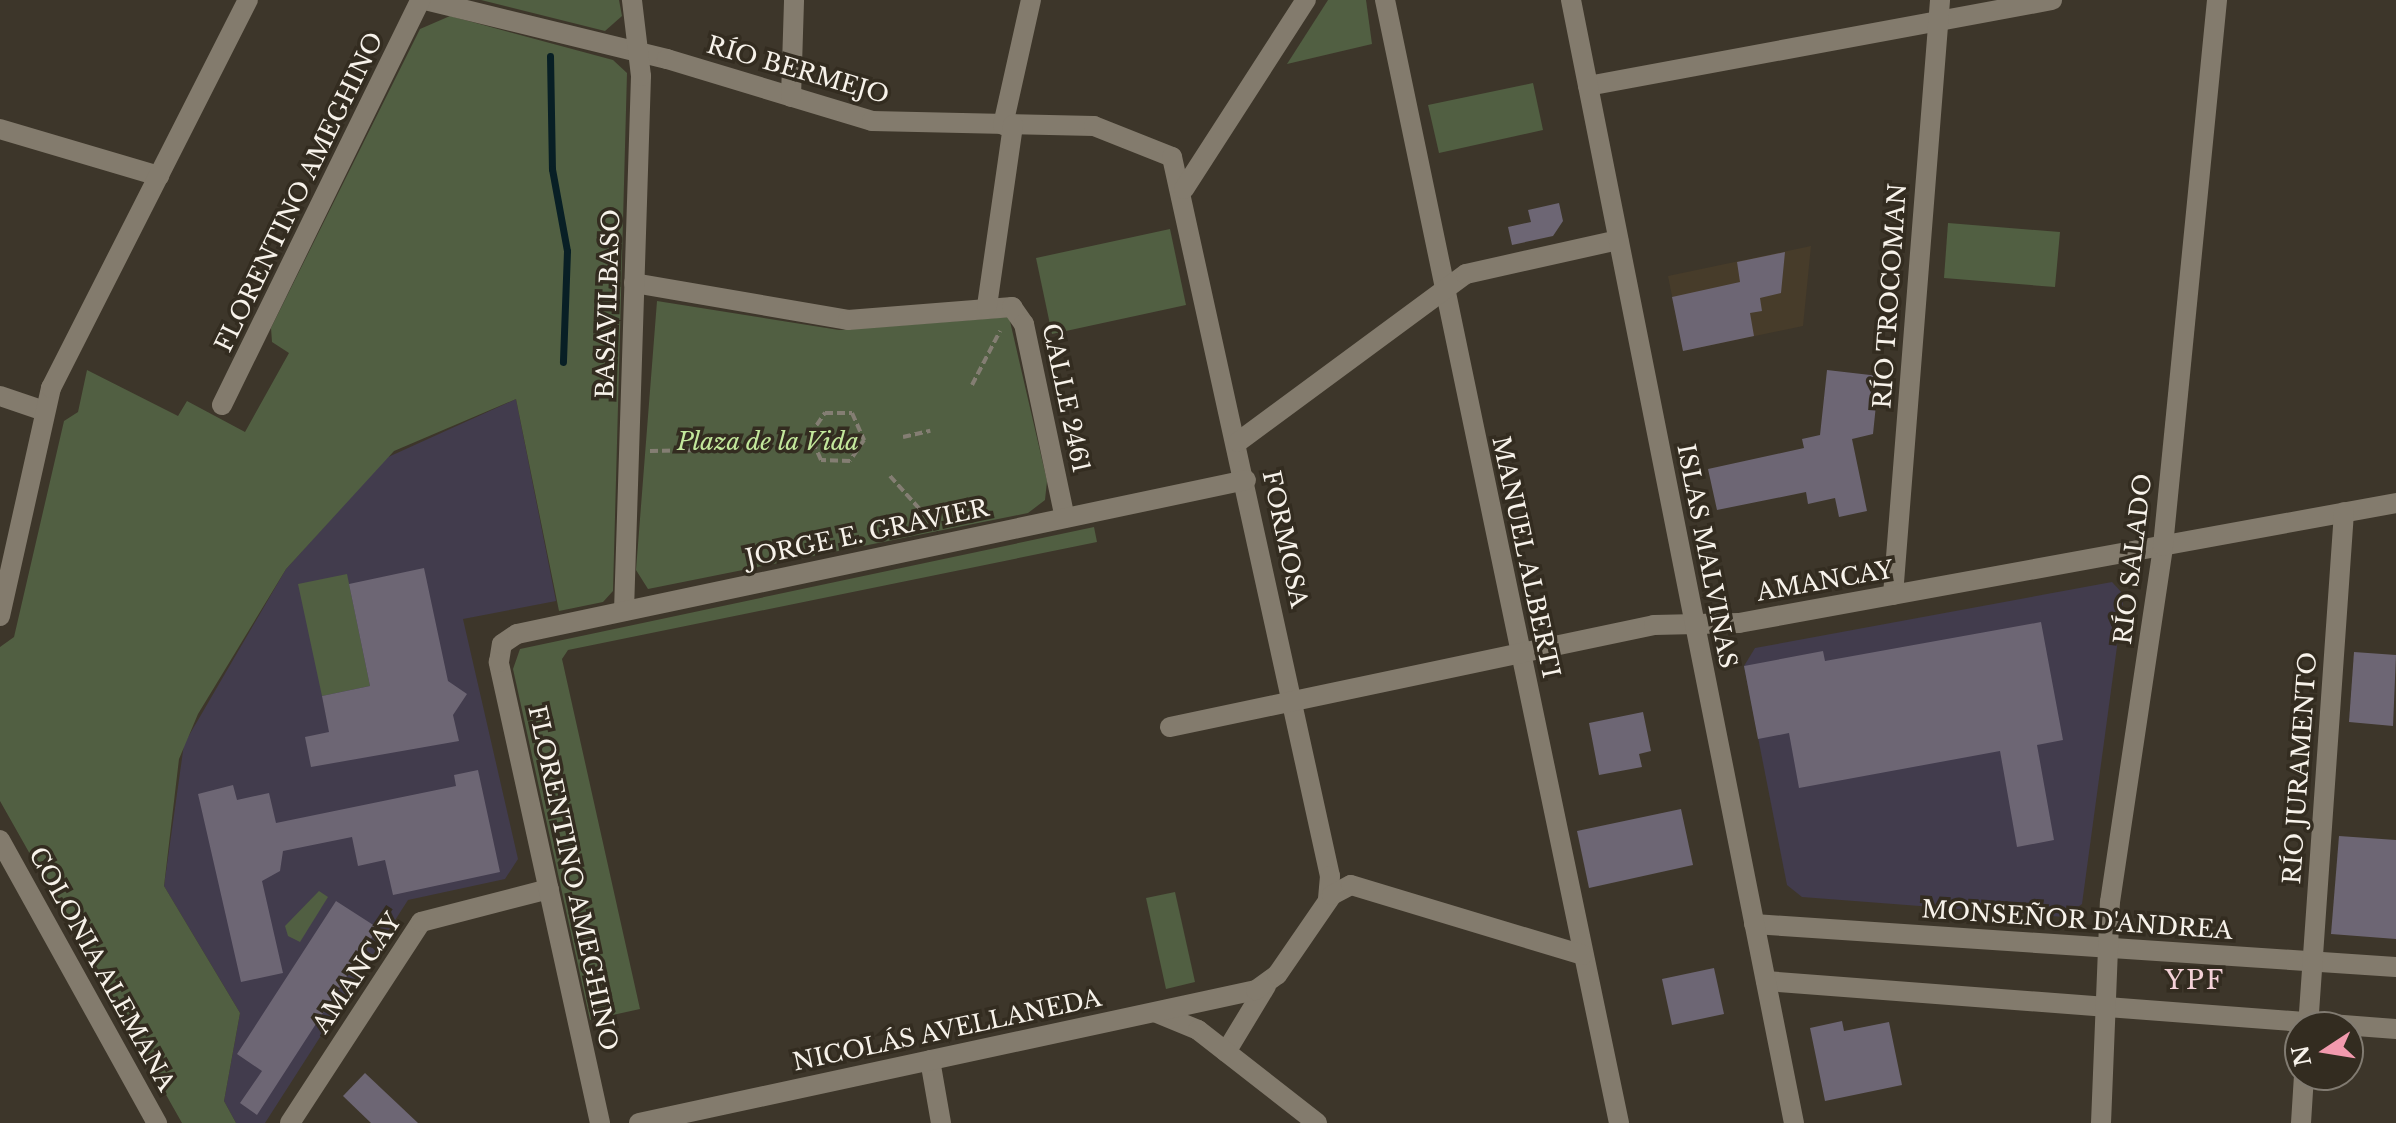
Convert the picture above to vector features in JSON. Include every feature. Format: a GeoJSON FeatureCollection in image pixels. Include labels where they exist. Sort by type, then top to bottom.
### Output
{"type":"FeatureCollection","features":[{"type":"Feature","properties":{"kind":"street"},"geometry":{"type":"LineString","coordinates":[[0,616],[44,411],[248,0]]}},
{"type":"Feature","properties":{"kind":"street","name":"RÍO BERMEJO"},"geometry":{"type":"LineString","coordinates":[[422,0],[641,52],[885,123],[1114,130],[1172,157],[1184,189]]}},
{"type":"Feature","properties":{"kind":"street","name":"FLORENTINO AMEGHINO"},"geometry":{"type":"LineString","coordinates":[[222,405],[422,0]]}},
{"type":"Feature","properties":{"kind":"street","name":"BASAVILBASO"},"geometry":{"type":"LineString","coordinates":[[624,611],[641,52],[632,0]]}},
{"type":"Feature","properties":{"kind":"street"},"geometry":{"type":"LineString","coordinates":[[791,97],[794,0]]}},
{"type":"Feature","properties":{"kind":"street"},"geometry":{"type":"LineString","coordinates":[[634,283],[848,320],[997,316],[1008,125],[1031,0]]}},
{"type":"Feature","properties":{"kind":"street"},"geometry":{"type":"LineString","coordinates":[[1184,189],[1306,0]]}},
{"type":"Feature","properties":{"kind":"street","name":"MANUEL ALBERTI"},"geometry":{"type":"LineString","coordinates":[[1385,0],[1619,1123]]}},
{"type":"Feature","properties":{"kind":"street","name":"ISLAS MALVINAS"},"geometry":{"type":"LineString","coordinates":[[1571,0],[1794,1123]]}},
{"type":"Feature","properties":{"kind":"street"},"geometry":{"type":"LineString","coordinates":[[1588,86],[1939,10],[2052,0]]}},
{"type":"Feature","properties":{"kind":"street","name":"RÍO SALADO"},"geometry":{"type":"LineString","coordinates":[[2101,1123],[2106,947],[2163,546],[2217,0]]}},
{"type":"Feature","properties":{"kind":"street","name":"RÍO TROCOMAN"},"geometry":{"type":"LineString","coordinates":[[1893,595],[1939,10]]}},
{"type":"Feature","properties":{"kind":"street"},"geometry":{"type":"LineString","coordinates":[[0,129],[159,176]]}},
{"type":"Feature","properties":{"kind":"street","name":"FORMOSA"},"geometry":{"type":"LineString","coordinates":[[1184,189],[1330,876],[1328,900]]}},
{"type":"Feature","properties":{"kind":"street"},"geometry":{"type":"LineString","coordinates":[[1238,442],[1445,286],[1490,265],[1618,240]]}},
{"type":"Feature","properties":{"kind":"street","name":"CALLE 2461"},"geometry":{"type":"LineString","coordinates":[[997,316],[1012,307],[1022,319],[1065,518]]}},
{"type":"Feature","properties":{"kind":"street"},"geometry":{"type":"LineString","coordinates":[[0,396],[44,411]]}},
{"type":"Feature","properties":{"kind":"street","name":"JORGE E. GRAVIER"},"geometry":{"type":"LineString","coordinates":[[502,644],[624,611],[1246,480]]}},
{"type":"Feature","properties":{"kind":"street","name":"AMANCAY"},"geometry":{"type":"LineString","coordinates":[[1170,727],[1519,653],[1694,623],[1739,623],[2396,503]]}},
{"type":"Feature","properties":{"kind":"street","name":"RÍO JURAMENTO"},"geometry":{"type":"LineString","coordinates":[[2309,1011],[2344,512]]}},
{"type":"Feature","properties":{"kind":"street","name":"FLORENTINO AMEGHINO"},"geometry":{"type":"LineString","coordinates":[[502,644],[499,662],[600,1123]]}},
{"type":"Feature","properties":{"kind":"street","name":"COLONIA ALEMANA"},"geometry":{"type":"LineString","coordinates":[[0,840],[157,1123]]}},
{"type":"Feature","properties":{"kind":"street"},"geometry":{"type":"LineString","coordinates":[[1226,1052],[1266,986],[1328,900],[1361,885],[1583,955]]}},
{"type":"Feature","properties":{"kind":"street","name":"AMANCAY"},"geometry":{"type":"LineString","coordinates":[[290,1123],[421,922],[549,889]]}},
{"type":"Feature","properties":{"kind":"street","name":"MONSEÑOR D'ANDREA"},"geometry":{"type":"LineString","coordinates":[[1754,924],[2396,967]]}},
{"type":"Feature","properties":{"kind":"street"},"geometry":{"type":"LineString","coordinates":[[1766,981],[2284,1023]]}},
{"type":"Feature","properties":{"kind":"street","name":"NICOLÁS AVELLANEDA"},"geometry":{"type":"LineString","coordinates":[[639,1123],[1266,986]]}},
{"type":"Feature","properties":{"kind":"street"},"geometry":{"type":"LineString","coordinates":[[1153,1012],[1185,1022],[1317,1123]]}},
{"type":"Feature","properties":{"kind":"street"},"geometry":{"type":"LineString","coordinates":[[2364,1028],[2396,1029]]}},
{"type":"Feature","properties":{"kind":"street"},"geometry":{"type":"LineString","coordinates":[[930,1060],[941,1123]]}},
{"type":"Feature","properties":{"kind":"street"},"geometry":{"type":"LineString","coordinates":[[2301,1123],[2303,1091]]}},
{"type":"Feature","properties":{"kind":"path"},"geometry":{"type":"LineString","coordinates":[[972,385],[997,316],[1010,331]]}},
{"type":"Feature","properties":{"kind":"path"},"geometry":{"type":"LineString","coordinates":[[825,413],[852,413],[864,440],[850,461],[821,460],[810,435],[825,413]]}},
{"type":"Feature","properties":{"kind":"path"},"geometry":{"type":"LineString","coordinates":[[903,437],[930,431]]}},
{"type":"Feature","properties":{"kind":"path"},"geometry":{"type":"LineString","coordinates":[[647,465],[648,436]]}},
{"type":"Feature","properties":{"kind":"path"},"geometry":{"type":"LineString","coordinates":[[647,451],[703,450]]}},
{"type":"Feature","properties":{"kind":"path"},"geometry":{"type":"LineString","coordinates":[[890,476],[937,528]]}},
{"type":"Feature","properties":{"kind":"path"},"geometry":{"type":"LineString","coordinates":[[922,531],[951,525]]}},
{"type":"Feature","properties":{"kind":"shaded area"},"geometry":{"type":"Polygon","coordinates":[[[1811,246],[1803,326],[1683,351],[1668,276],[1811,246]]]}},
{"type":"Feature","properties":{"kind":"shaded area"},"geometry":{"type":"Polygon","coordinates":[[[516,399],[556,601],[463,619],[518,859],[505,879],[408,900],[265,1123],[236,1123],[224,1101],[240,1013],[164,886],[184,744],[286,569],[386,458],[516,399]]]}},
{"type":"Feature","properties":{"kind":"shaded area"},"geometry":{"type":"Polygon","coordinates":[[[2112,582],[2124,595],[2082,904],[2064,917],[1802,897],[1787,885],[1744,666],[1755,648],[2112,582]]]}},
{"type":"Feature","properties":{"kind":"green space"},"geometry":{"type":"Polygon","coordinates":[[[481,0],[619,0],[622,16],[605,31],[481,0]]]}},
{"type":"Feature","properties":{"kind":"green space"},"geometry":{"type":"Polygon","coordinates":[[[1328,0],[1366,0],[1372,44],[1287,64],[1328,0]]]}},
{"type":"Feature","properties":{"kind":"green space"},"geometry":{"type":"Polygon","coordinates":[[[450,16],[613,60],[627,73],[613,591],[603,602],[559,611],[516,399],[394,451],[286,569],[198,714],[179,759],[164,886],[240,1013],[224,1101],[236,1123],[182,1123],[0,801],[0,647],[14,637],[64,421],[78,412],[87,370],[178,416],[187,401],[245,432],[289,353],[272,342],[271,328],[420,29],[450,16]]]}},
{"type":"Feature","properties":{"kind":"green space"},"geometry":{"type":"Polygon","coordinates":[[[1533,83],[1543,130],[1439,153],[1428,105],[1533,83]]]}},
{"type":"Feature","properties":{"kind":"green space"},"geometry":{"type":"Polygon","coordinates":[[[1948,223],[2060,232],[2055,287],[1944,278],[1948,223]]]}},
{"type":"Feature","properties":{"kind":"green space"},"geometry":{"type":"Polygon","coordinates":[[[1170,229],[1186,305],[1052,334],[1036,258],[1170,229]]]}},
{"type":"Feature","properties":{"kind":"green space","name":"Plaza de la Vida"},"geometry":{"type":"Polygon","coordinates":[[[657,301],[839,330],[1009,317],[1047,481],[1045,500],[1028,513],[648,589],[636,570],[657,301]]]}},
{"type":"Feature","properties":{"kind":"green space"},"geometry":{"type":"Polygon","coordinates":[[[1094,527],[1097,542],[568,650],[562,659],[640,1009],[590,1020],[513,669],[520,649],[1094,527]]]}},
{"type":"Feature","properties":{"kind":"green space"},"geometry":{"type":"Polygon","coordinates":[[[347,574],[370,686],[322,696],[298,584],[347,574]]]}},
{"type":"Feature","properties":{"kind":"green space"},"geometry":{"type":"Polygon","coordinates":[[[319,891],[328,897],[300,942],[288,936],[285,926],[319,891]]]}},
{"type":"Feature","properties":{"kind":"green space"},"geometry":{"type":"Polygon","coordinates":[[[1175,892],[1195,982],[1166,989],[1146,898],[1175,892]]]}},
{"type":"Feature","properties":{"kind":"building"},"geometry":{"type":"Polygon","coordinates":[[[1559,203],[1563,221],[1553,236],[1512,245],[1508,227],[1531,222],[1528,210],[1559,203]]]}},
{"type":"Feature","properties":{"kind":"building"},"geometry":{"type":"Polygon","coordinates":[[[1785,252],[1781,293],[1760,298],[1762,311],[1750,313],[1754,336],[1683,351],[1672,297],[1740,282],[1737,262],[1785,252]]]}},
{"type":"Feature","properties":{"kind":"building"},"geometry":{"type":"Polygon","coordinates":[[[1827,370],[1879,376],[1873,434],[1852,439],[1867,511],[1839,517],[1835,498],[1808,504],[1806,492],[1717,510],[1708,469],[1804,448],[1802,439],[1820,435],[1827,370]]]}},
{"type":"Feature","properties":{"kind":"building"},"geometry":{"type":"Polygon","coordinates":[[[424,568],[448,681],[467,694],[453,715],[459,741],[311,767],[305,737],[329,732],[322,696],[370,686],[349,584],[424,568]]]}},
{"type":"Feature","properties":{"kind":"building"},"geometry":{"type":"Polygon","coordinates":[[[2041,622],[2063,740],[2037,745],[2054,840],[2017,847],[2000,751],[1799,788],[1789,733],[1758,739],[1744,666],[1823,651],[1825,661],[2041,622]]]}},
{"type":"Feature","properties":{"kind":"building"},"geometry":{"type":"Polygon","coordinates":[[[2354,652],[2396,655],[2393,726],[2349,722],[2354,652]]]}},
{"type":"Feature","properties":{"kind":"building"},"geometry":{"type":"Polygon","coordinates":[[[1643,712],[1651,751],[1639,754],[1642,767],[1599,775],[1589,723],[1643,712]]]}},
{"type":"Feature","properties":{"kind":"building"},"geometry":{"type":"Polygon","coordinates":[[[478,770],[500,872],[393,895],[385,860],[358,866],[352,837],[283,851],[280,871],[262,881],[283,973],[241,982],[198,794],[233,785],[237,800],[269,793],[276,823],[456,786],[454,775],[478,770]]]}},
{"type":"Feature","properties":{"kind":"building"},"geometry":{"type":"Polygon","coordinates":[[[1681,809],[1693,865],[1589,888],[1577,831],[1681,809]]]}},
{"type":"Feature","properties":{"kind":"building"},"geometry":{"type":"Polygon","coordinates":[[[2339,836],[2396,840],[2396,939],[2331,934],[2339,836]]]}},
{"type":"Feature","properties":{"kind":"building"},"geometry":{"type":"Polygon","coordinates":[[[336,901],[378,928],[257,1115],[240,1103],[262,1071],[237,1054],[336,901]]]}},
{"type":"Feature","properties":{"kind":"building"},"geometry":{"type":"Polygon","coordinates":[[[1714,968],[1724,1014],[1672,1025],[1662,979],[1714,968]]]}},
{"type":"Feature","properties":{"kind":"building"},"geometry":{"type":"Polygon","coordinates":[[[1842,1021],[1844,1031],[1889,1022],[1902,1085],[1825,1101],[1810,1028],[1842,1021]]]}},
{"type":"Feature","properties":{"kind":"building"},"geometry":{"type":"Polygon","coordinates":[[[365,1073],[418,1123],[371,1123],[343,1096],[365,1073]]]}},
{"type":"Feature","properties":{"kind":"waterway"},"geometry":{"type":"LineString","coordinates":[[550,56],[552,169],[567,251],[563,362]]}},
{"type":"Feature","properties":{"kind":"district","name":"YPF"},"geometry":{"type":"Point","coordinates":[2195,981]}}]}
